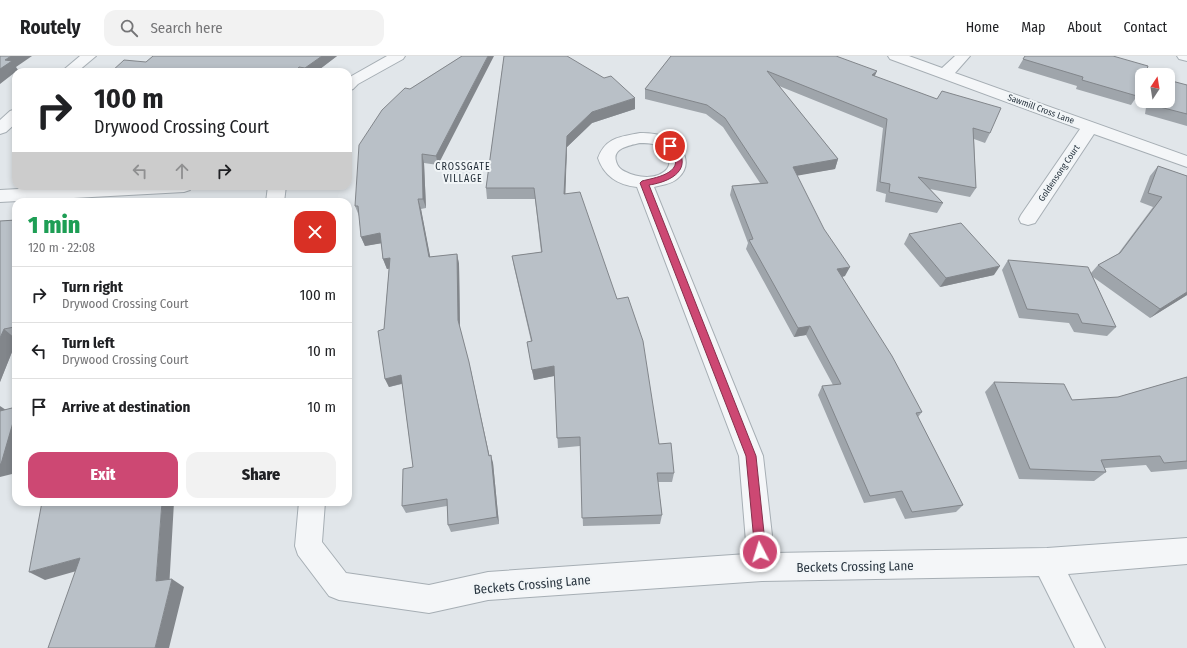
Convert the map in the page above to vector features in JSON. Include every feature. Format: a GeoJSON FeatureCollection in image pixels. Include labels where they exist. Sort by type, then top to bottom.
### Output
{"type":"FeatureCollection","features":[{"type":"Feature","properties":{"kind":"street"},"geometry":{"type":"LineString","coordinates":[[73,68],[89,56]]}},
{"type":"Feature","properties":{"kind":"street"},"geometry":{"type":"LineString","coordinates":[[352,82],[398,56]]}},
{"type":"Feature","properties":{"kind":"street","name":"Sawmill Cross Lane"},"geometry":{"type":"LineString","coordinates":[[895,56],[1187,162]]}},
{"type":"Feature","properties":{"kind":"street"},"geometry":{"type":"LineString","coordinates":[[946,74],[963,56]]}},
{"type":"Feature","properties":{"kind":"street"},"geometry":{"type":"LineString","coordinates":[[0,129],[12,118]]}},
{"type":"Feature","properties":{"kind":"street","name":"Goldensong Court"},"geometry":{"type":"LineString","coordinates":[[1028,219],[1090,127]]}},
{"type":"Feature","properties":{"kind":"street"},"geometry":{"type":"LineString","coordinates":[[644,183],[751,456],[762,567]]}},
{"type":"Feature","properties":{"kind":"street"},"geometry":{"type":"LineString","coordinates":[[0,196],[110,190]]}},
{"type":"Feature","properties":{"kind":"street","name":"Beckets Crossing Lane"},"geometry":{"type":"LineString","coordinates":[[312,506],[308,546],[339,586],[429,599],[488,586],[762,567],[1047,562],[1187,551]]}},
{"type":"Feature","properties":{"kind":"street"},"geometry":{"type":"LineString","coordinates":[[1047,562],[1090,648]]}},
{"type":"Feature","properties":{"kind":"building"},"geometry":{"type":"Polygon","coordinates":[[[0,56],[11,56],[5,60],[12,61],[0,69],[0,56]]]}},
{"type":"Feature","properties":{"kind":"building"},"geometry":{"type":"Polygon","coordinates":[[[153,56],[322,56],[305,68],[115,68],[124,60],[146,62],[153,56]]]}},
{"type":"Feature","properties":{"kind":"building"},"geometry":{"type":"Polygon","coordinates":[[[462,56],[488,56],[436,156],[422,154],[423,199],[418,199],[429,257],[457,254],[458,320],[469,362],[489,456],[491,455],[497,517],[448,525],[447,499],[402,506],[403,469],[413,467],[401,375],[385,379],[378,331],[384,329],[390,258],[383,259],[380,233],[361,237],[358,206],[355,206],[359,145],[382,110],[405,88],[410,89],[462,56]]]}},
{"type":"Feature","properties":{"kind":"building"},"geometry":{"type":"Polygon","coordinates":[[[504,56],[567,56],[604,78],[611,76],[635,98],[592,112],[567,136],[564,194],[580,192],[617,299],[628,297],[643,341],[659,444],[671,443],[674,473],[657,473],[662,515],[582,518],[580,437],[557,438],[554,366],[532,370],[527,342],[532,341],[512,256],[542,252],[534,188],[486,188],[504,56]]]}},
{"type":"Feature","properties":{"kind":"building"},"geometry":{"type":"Polygon","coordinates":[[[671,56],[836,56],[877,71],[872,75],[937,99],[942,91],[1001,108],[990,133],[973,128],[976,188],[918,177],[943,203],[889,192],[890,184],[880,182],[887,119],[767,71],[838,159],[793,167],[824,229],[850,267],[837,269],[892,356],[922,412],[916,413],[963,505],[912,512],[902,491],[870,496],[822,386],[841,384],[810,326],[798,328],[749,240],[753,239],[732,186],[768,183],[725,118],[707,105],[645,89],[671,56]]]}},
{"type":"Feature","properties":{"kind":"building"},"geometry":{"type":"Polygon","coordinates":[[[1025,56],[1113,56],[1148,66],[1147,68],[1135,68],[1135,95],[1082,80],[1083,77],[1023,59],[1025,56]]]}},
{"type":"Feature","properties":{"kind":"building"},"geometry":{"type":"Polygon","coordinates":[[[1175,82],[1187,85],[1187,114],[1164,108],[1175,108],[1175,82]]]}},
{"type":"Feature","properties":{"kind":"building"},"geometry":{"type":"Polygon","coordinates":[[[1158,166],[1187,176],[1187,292],[1160,309],[1098,265],[1120,253],[1162,197],[1148,193],[1158,166]]]}},
{"type":"Feature","properties":{"kind":"building"},"geometry":{"type":"Polygon","coordinates":[[[12,220],[12,327],[4,329],[0,338],[0,221],[12,220]]]}},
{"type":"Feature","properties":{"kind":"building"},"geometry":{"type":"Polygon","coordinates":[[[961,223],[1000,266],[946,278],[909,234],[961,223]]]}},
{"type":"Feature","properties":{"kind":"building"},"geometry":{"type":"Polygon","coordinates":[[[1008,260],[1088,267],[1116,327],[1082,323],[1078,314],[1027,309],[1008,260]]]}},
{"type":"Feature","properties":{"kind":"building"},"geometry":{"type":"Polygon","coordinates":[[[1187,377],[1187,461],[1164,463],[1160,456],[1101,460],[1106,472],[1030,469],[994,382],[1064,384],[1072,400],[1118,397],[1187,377]]]}},
{"type":"Feature","properties":{"kind":"building"},"geometry":{"type":"Polygon","coordinates":[[[12,408],[12,426],[1,464],[0,464],[0,411],[12,408]]]}},
{"type":"Feature","properties":{"kind":"building"},"geometry":{"type":"Polygon","coordinates":[[[41,506],[162,506],[156,581],[172,579],[155,648],[48,648],[80,558],[29,572],[41,506]]]}},
{"type":"Feature","properties":{"kind":"district","name":"CROSSGATE VILLAGE"},"geometry":{"type":"Point","coordinates":[463,172]}},
{"type":"Feature","properties":{"kind":"route"},"geometry":{"type":"LineString","coordinates":[[670,146],[676,152],[679,159],[678,166],[673,173],[666,178],[656,182],[644,183],[751,456],[760,552]]}}]}
